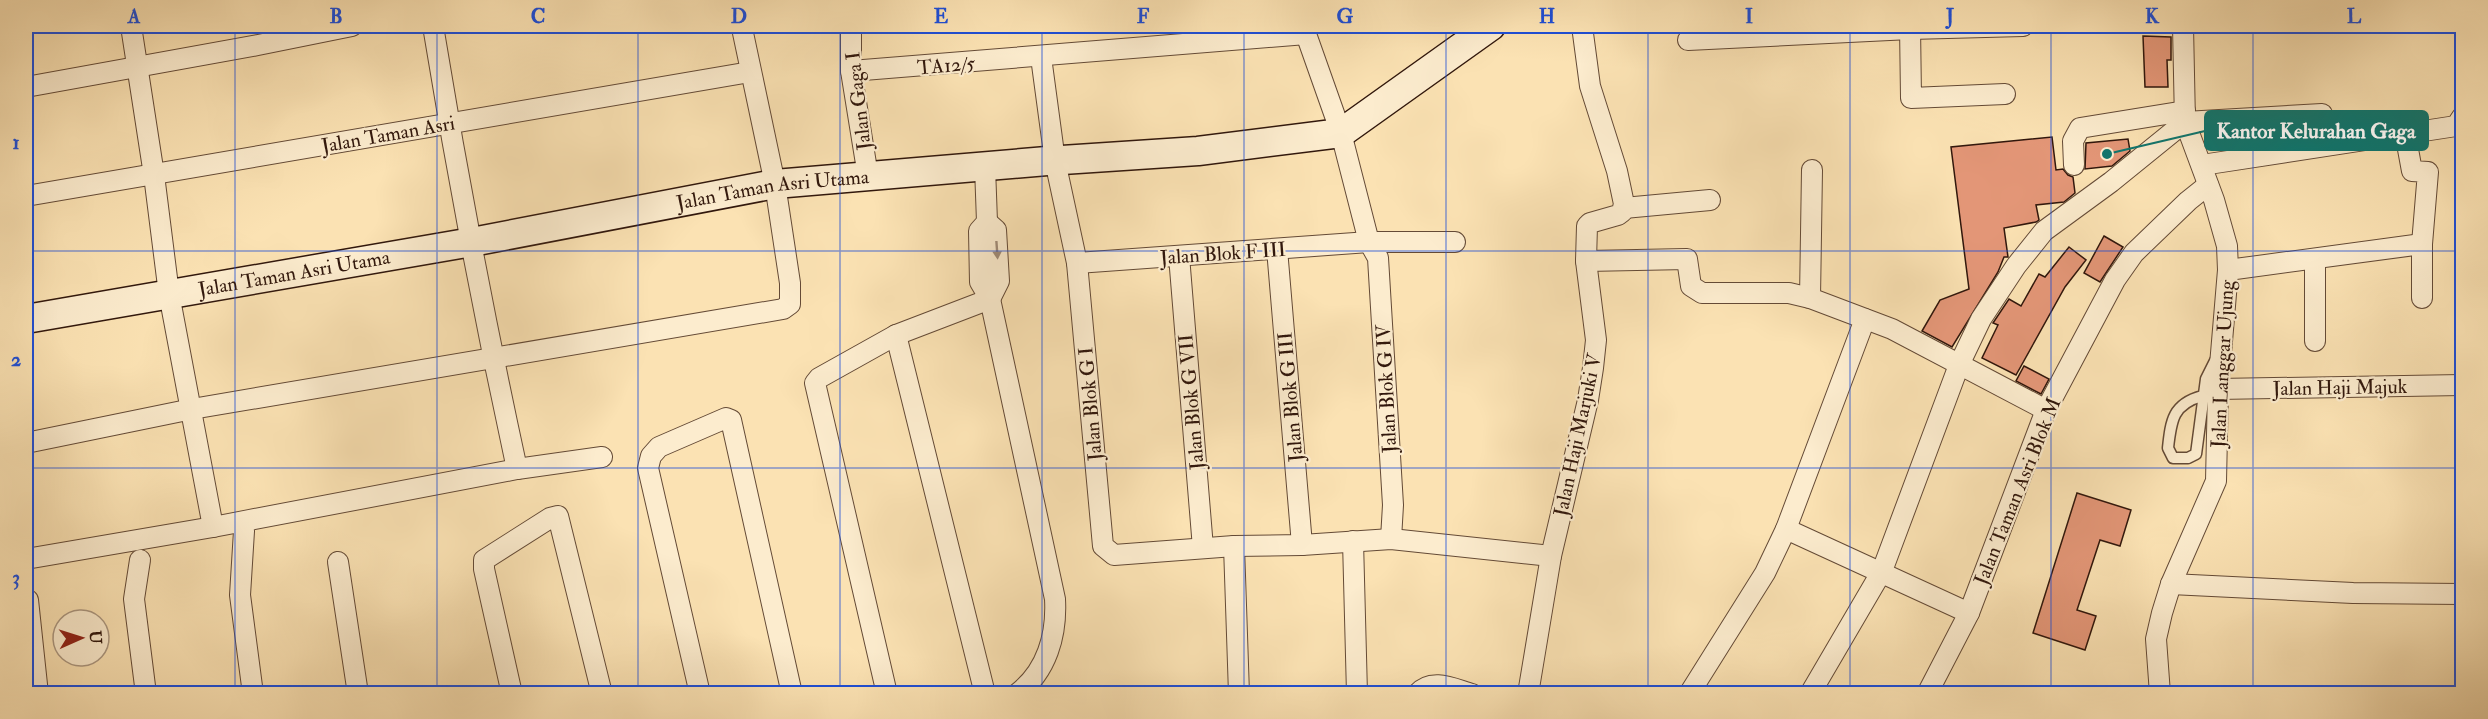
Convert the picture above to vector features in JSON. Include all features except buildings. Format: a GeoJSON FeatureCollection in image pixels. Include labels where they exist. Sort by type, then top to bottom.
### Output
{"type":"FeatureCollection","features":[{"type":"Feature","properties":{"kind":"street"},"geometry":{"type":"LineString","coordinates":[[131,26],[154,175],[169,294],[213,527]]}},
{"type":"Feature","properties":{"kind":"street"},"geometry":{"type":"LineString","coordinates":[[258,45],[263,26]]}},
{"type":"Feature","properties":{"kind":"street"},"geometry":{"type":"LineString","coordinates":[[26,87],[352,26]]}},
{"type":"Feature","properties":{"kind":"street"},"geometry":{"type":"LineString","coordinates":[[433,26],[493,358],[517,469]]}},
{"type":"Feature","properties":{"kind":"street","name":"Jalan Gaga I"},"geometry":{"type":"LineString","coordinates":[[851,26],[852,71],[868,176]]}},
{"type":"Feature","properties":{"kind":"street","name":"Jalan Taman Asri Utama"},"geometry":{"type":"LineString","coordinates":[[26,319],[472,242],[775,184],[1048,161],[1344,142],[1491,26]]}},
{"type":"Feature","properties":{"kind":"street"},"geometry":{"type":"LineString","coordinates":[[1582,26],[1590,86],[1617,171],[1624,208],[1710,200]]}},
{"type":"Feature","properties":{"kind":"street"},"geometry":{"type":"LineString","coordinates":[[1688,40],[1910,27],[2023,26]]}},
{"type":"Feature","properties":{"kind":"street","name":"Jalan Langgar Ujung"},"geometry":{"type":"LineString","coordinates":[[2160,693],[2156,639],[2168,593],[2216,481],[2210,393],[2220,353],[2228,270],[2227,246],[2185,117],[2182,26]]}},
{"type":"Feature","properties":{"kind":"street"},"geometry":{"type":"LineString","coordinates":[[1910,27],[1911,98],[2005,94]]}},
{"type":"Feature","properties":{"kind":"street","name":"TA12/5"},"geometry":{"type":"LineString","coordinates":[[852,71],[1041,57],[1312,30]]}},
{"type":"Feature","properties":{"kind":"street","name":"Jalan Blok G IV"},"geometry":{"type":"LineString","coordinates":[[1312,30],[1344,142],[1369,242],[1378,258],[1393,505],[1391,539]]}},
{"type":"Feature","properties":{"kind":"street"},"geometry":{"type":"LineString","coordinates":[[26,444],[192,409],[783,309],[790,304],[790,283],[775,184],[743,33]]}},
{"type":"Feature","properties":{"kind":"street","name":"Jalan Blok G I"},"geometry":{"type":"LineString","coordinates":[[1041,57],[1048,161],[1077,263],[1102,546],[1114,555],[1203,548]]}},
{"type":"Feature","properties":{"kind":"street","name":"Jalan Taman Asri"},"geometry":{"type":"LineString","coordinates":[[26,196],[750,72]]}},
{"type":"Feature","properties":{"kind":"street"},"geometry":{"type":"LineString","coordinates":[[2073,165],[2073,141],[2080,128],[2185,117],[2322,114]]}},
{"type":"Feature","properties":{"kind":"street"},"geometry":{"type":"LineString","coordinates":[[1810,693],[1882,571],[1959,365],[1981,319],[2016,266],[2044,231],[2111,182],[2185,117]]}},
{"type":"Feature","properties":{"kind":"street"},"geometry":{"type":"LineString","coordinates":[[2202,165],[2405,133],[2459,122]]}},
{"type":"Feature","properties":{"kind":"street"},"geometry":{"type":"LineString","coordinates":[[2405,133],[2412,171],[2428,172],[2422,244],[2422,298]]}},
{"type":"Feature","properties":{"kind":"street"},"geometry":{"type":"LineString","coordinates":[[985,167],[987,222],[996,230],[999,281],[990,299],[1055,599],[1056,620],[1047,654],[1034,676],[1017,693]]}},
{"type":"Feature","properties":{"kind":"street"},"geometry":{"type":"LineString","coordinates":[[1809,298],[1812,170]]}},
{"type":"Feature","properties":{"kind":"street","name":"Jalan Taman Asri Blok M"},"geometry":{"type":"LineString","coordinates":[[1927,693],[1969,613],[2046,410],[2115,280],[2134,253],[2208,185]]}},
{"type":"Feature","properties":{"kind":"street","name":"Jalan Haji Marjuki V"},"geometry":{"type":"LineString","coordinates":[[1528,693],[1551,556],[1588,400],[1596,340],[1586,261],[1587,226],[1590,223],[1618,215],[1624,208]]}},
{"type":"Feature","properties":{"kind":"street","name":"Jalan Blok F III"},"geometry":{"type":"LineString","coordinates":[[1077,263],[1369,242],[1455,242]]}},
{"type":"Feature","properties":{"kind":"street"},"geometry":{"type":"LineString","coordinates":[[2228,270],[2422,244]]}},
{"type":"Feature","properties":{"kind":"street","name":"Jalan Blok G III"},"geometry":{"type":"LineString","coordinates":[[1277,249],[1302,545]]}},
{"type":"Feature","properties":{"kind":"street","name":"Jalan Blok G VII"},"geometry":{"type":"LineString","coordinates":[[1179,256],[1203,548]]}},
{"type":"Feature","properties":{"kind":"street"},"geometry":{"type":"LineString","coordinates":[[2315,259],[2315,341]]}},
{"type":"Feature","properties":{"kind":"street"},"geometry":{"type":"LineString","coordinates":[[1586,261],[1687,260],[1691,286],[1702,293],[1789,293],[1809,298],[1892,329],[2046,410]]}},
{"type":"Feature","properties":{"kind":"street"},"geometry":{"type":"LineString","coordinates":[[887,693],[815,383],[819,378],[896,335],[990,299]]}},
{"type":"Feature","properties":{"kind":"street"},"geometry":{"type":"LineString","coordinates":[[1689,693],[1765,573],[1786,529],[1865,319]]}},
{"type":"Feature","properties":{"kind":"street"},"geometry":{"type":"LineString","coordinates":[[896,335],[985,693]]}},
{"type":"Feature","properties":{"kind":"street","name":"Jalan Haji Majuk"},"geometry":{"type":"LineString","coordinates":[[2210,393],[2463,385]]}},
{"type":"Feature","properties":{"kind":"street"},"geometry":{"type":"LineString","coordinates":[[700,693],[648,468],[651,456],[659,447],[726,418],[731,420],[792,693]]}},
{"type":"Feature","properties":{"kind":"street"},"geometry":{"type":"LineString","coordinates":[[26,559],[213,527],[517,469],[602,457]]}},
{"type":"Feature","properties":{"kind":"street"},"geometry":{"type":"LineString","coordinates":[[512,693],[484,569],[484,560],[550,518],[558,516],[602,693]]}},
{"type":"Feature","properties":{"kind":"street"},"geometry":{"type":"LineString","coordinates":[[1786,529],[1882,571],[1969,613]]}},
{"type":"Feature","properties":{"kind":"street"},"geometry":{"type":"LineString","coordinates":[[244,531],[240,595],[253,693]]}},
{"type":"Feature","properties":{"kind":"street"},"geometry":{"type":"LineString","coordinates":[[1203,548],[1391,539],[1551,556]]}},
{"type":"Feature","properties":{"kind":"street"},"geometry":{"type":"LineString","coordinates":[[1353,541],[1357,693]]}},
{"type":"Feature","properties":{"kind":"street"},"geometry":{"type":"LineString","coordinates":[[1234,546],[1239,693]]}},
{"type":"Feature","properties":{"kind":"street"},"geometry":{"type":"LineString","coordinates":[[140,560],[134,599],[146,693]]}},
{"type":"Feature","properties":{"kind":"street"},"geometry":{"type":"LineString","coordinates":[[338,562],[358,693]]}},
{"type":"Feature","properties":{"kind":"street"},"geometry":{"type":"LineString","coordinates":[[2168,593],[2463,594]]}},
{"type":"Feature","properties":{"kind":"street"},"geometry":{"type":"LineString","coordinates":[[28,600],[38,693]]}},
{"type":"Feature","properties":{"kind":"street"},"geometry":{"type":"LineString","coordinates":[[1418,693],[1427,685],[1434,684],[1472,693]]}},
{"type":"Feature","properties":{"kind":"lane"},"geometry":{"type":"LineString","coordinates":[[2210,393],[2196,454],[2188,459],[2173,458],[2168,448],[2176,411],[2182,404],[2210,393]]}},
{"type":"Feature","properties":{"kind":"place","name":"Kantor Kelurahan Gaga"},"geometry":{"type":"Point","coordinates":[2107,154]}}]}
